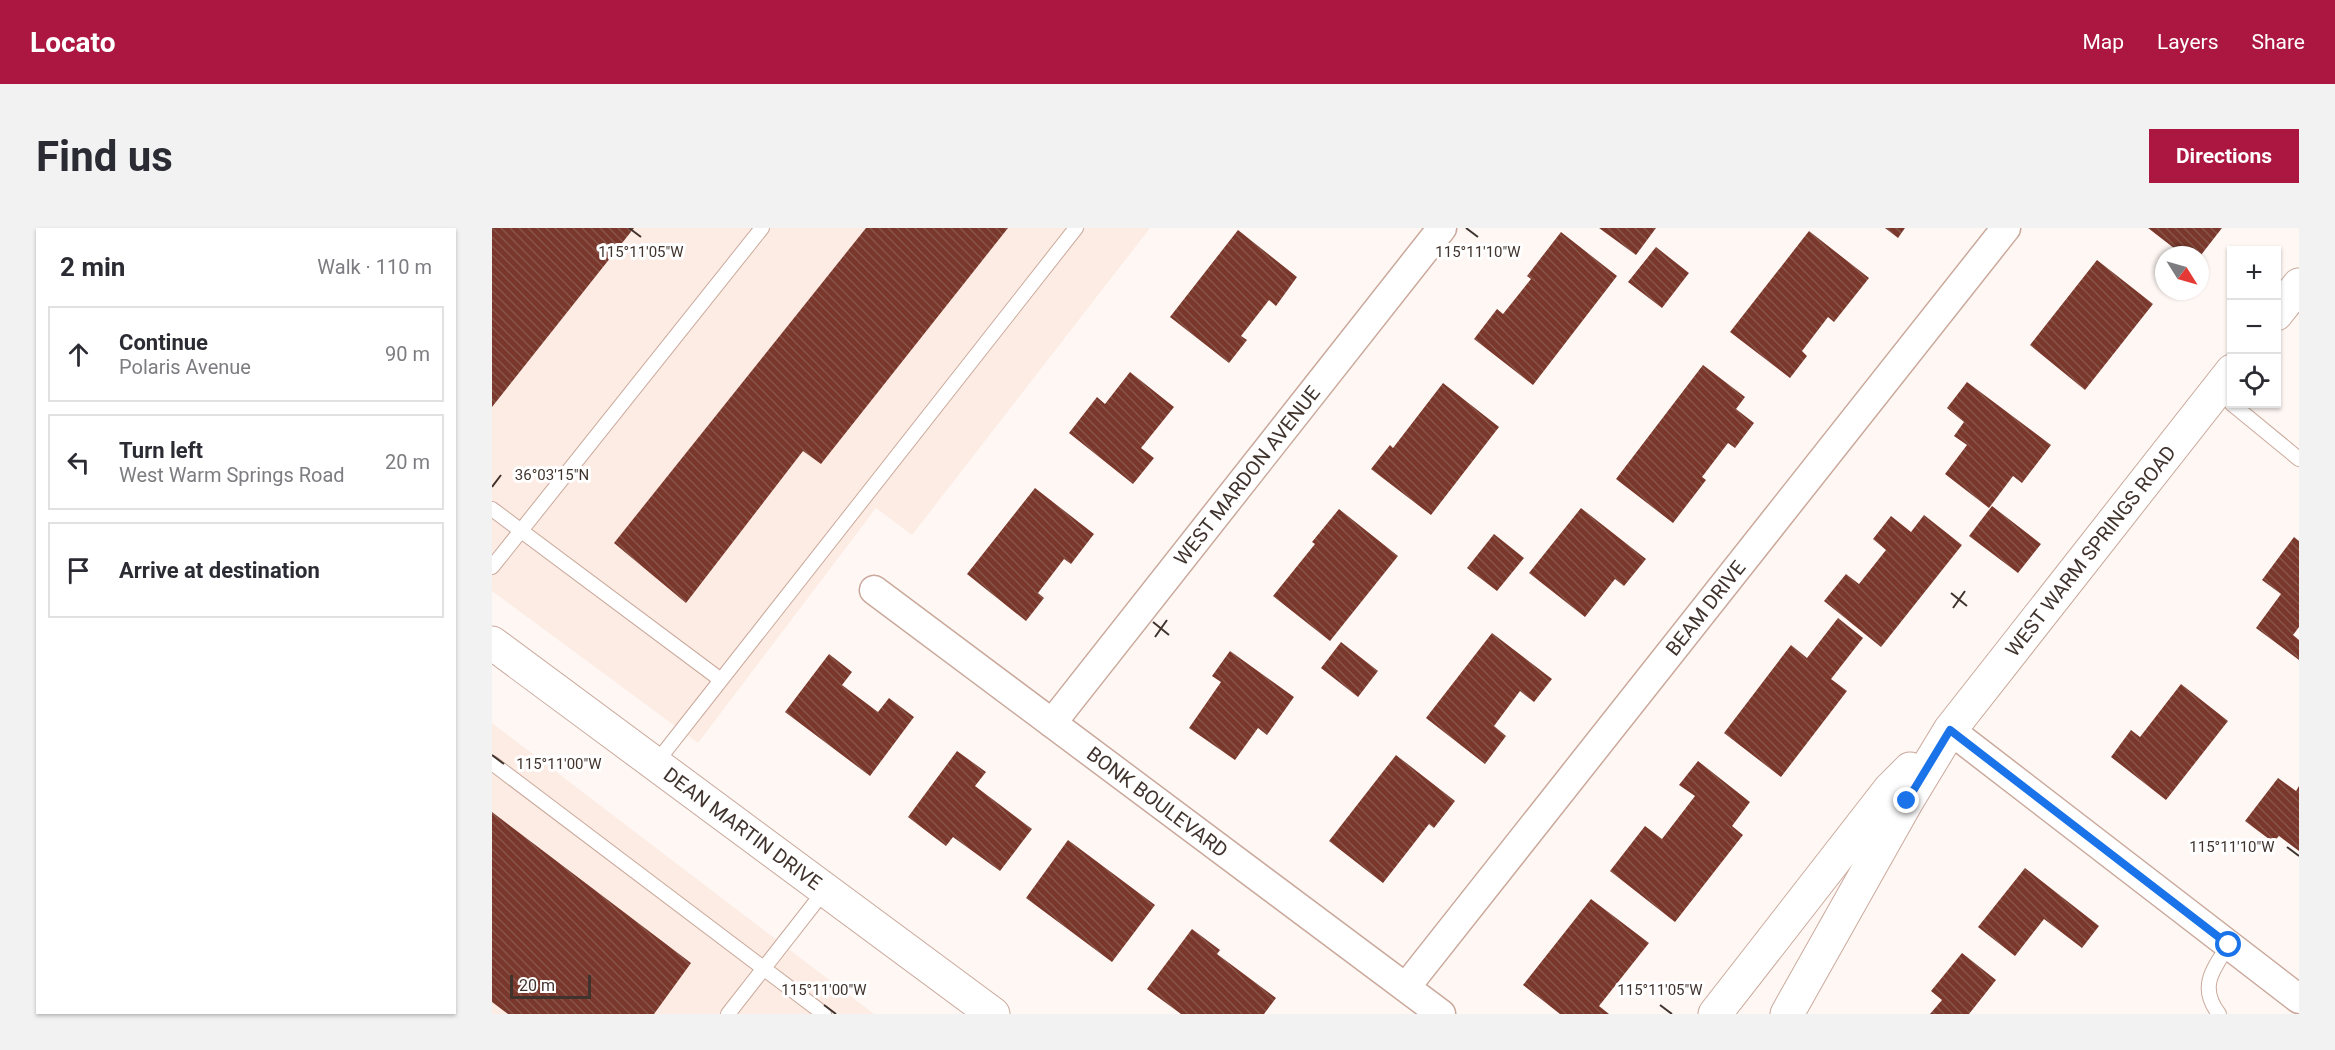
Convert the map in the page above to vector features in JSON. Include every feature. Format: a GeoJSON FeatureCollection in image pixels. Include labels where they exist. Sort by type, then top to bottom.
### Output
{"type":"FeatureCollection","features":[{"type":"Feature","properties":{"kind":"main road"},"geometry":{"type":"LineString","coordinates":[[2281,309],[2299,285]]}},
{"type":"Feature","properties":{"kind":"main road","name":"WEST WARM SPRINGS ROAD"},"geometry":{"type":"LineString","coordinates":[[1715,1014],[1890,789],[1950,730],[2227,393]]}},
{"type":"Feature","properties":{"kind":"main road","name":"DEAN MARTIN DRIVE"},"geometry":{"type":"LineString","coordinates":[[492,643],[993,1014]]}},
{"type":"Feature","properties":{"kind":"main road","name":"WEST WARM SPRINGS ROAD"},"geometry":{"type":"LineString","coordinates":[[1787,1014],[1901,811],[1950,730]]}},
{"type":"Feature","properties":{"kind":"street","name":"WEST MARDON AVENUE"},"geometry":{"type":"LineString","coordinates":[[1052,723],[1442,228]]}},
{"type":"Feature","properties":{"kind":"street","name":"BEAM DRIVE"},"geometry":{"type":"LineString","coordinates":[[1406,987],[2006,228]]}},
{"type":"Feature","properties":{"kind":"street","name":"BONK BOULEVARD"},"geometry":{"type":"LineString","coordinates":[[874,590],[1441,1014]]}},
{"type":"Feature","properties":{"kind":"street"},"geometry":{"type":"LineString","coordinates":[[1950,730],[2299,999]]}},
{"type":"Feature","properties":{"kind":"lane"},"geometry":{"type":"LineString","coordinates":[[492,567],[762,228]]}},
{"type":"Feature","properties":{"kind":"lane"},"geometry":{"type":"LineString","coordinates":[[654,765],[1076,228]]}},
{"type":"Feature","properties":{"kind":"lane"},"geometry":{"type":"LineString","coordinates":[[2245,408],[2299,459]]}},
{"type":"Feature","properties":{"kind":"lane"},"geometry":{"type":"LineString","coordinates":[[492,509],[721,680]]}},
{"type":"Feature","properties":{"kind":"lane"},"geometry":{"type":"LineString","coordinates":[[492,763],[824,1014]]}},
{"type":"Feature","properties":{"kind":"lane"},"geometry":{"type":"LineString","coordinates":[[728,1014],[825,890]]}},
{"type":"Feature","properties":{"kind":"lane"},"geometry":{"type":"LineString","coordinates":[[2219,1014],[2211,1003],[2209,978],[2229,945]]}},
{"type":"Feature","properties":{"kind":"shaded area"},"geometry":{"type":"Polygon","coordinates":[[[492,228],[1150,228],[912,535],[876,508],[698,743],[492,591],[492,228]]]}},
{"type":"Feature","properties":{"kind":"shaded area"},"geometry":{"type":"Polygon","coordinates":[[[492,723],[874,1014],[492,1014],[492,723]]]}},
{"type":"Feature","properties":{"kind":"building"},"geometry":{"type":"Polygon","coordinates":[[[492,228],[634,228],[492,407],[492,228]]]}},
{"type":"Feature","properties":{"kind":"building"},"geometry":{"type":"Polygon","coordinates":[[[866,228],[1008,228],[821,464],[803,451],[686,603],[614,543],[866,228]]]}},
{"type":"Feature","properties":{"kind":"building"},"geometry":{"type":"Polygon","coordinates":[[[1599,228],[1656,228],[1636,255],[1599,228]]]}},
{"type":"Feature","properties":{"kind":"building"},"geometry":{"type":"Polygon","coordinates":[[[1885,228],[1905,228],[1898,238],[1885,228]]]}},
{"type":"Feature","properties":{"kind":"building"},"geometry":{"type":"Polygon","coordinates":[[[2148,228],[2222,228],[2208,246],[2171,246],[2148,228]]]}},
{"type":"Feature","properties":{"kind":"building"},"geometry":{"type":"Polygon","coordinates":[[[1238,230],[1297,277],[1276,306],[1269,300],[1241,336],[1247,340],[1229,363],[1170,317],[1238,230]]]}},
{"type":"Feature","properties":{"kind":"building"},"geometry":{"type":"Polygon","coordinates":[[[1809,231],[1869,278],[1834,322],[1828,317],[1802,351],[1807,356],[1790,378],[1730,332],[1809,231]]]}},
{"type":"Feature","properties":{"kind":"building"},"geometry":{"type":"Polygon","coordinates":[[[1561,232],[1617,276],[1533,385],[1474,339],[1497,309],[1503,314],[1531,279],[1527,276],[1561,232]]]}},
{"type":"Feature","properties":{"kind":"building"},"geometry":{"type":"Polygon","coordinates":[[[1656,247],[1689,273],[1662,308],[1628,282],[1656,247]]]}},
{"type":"Feature","properties":{"kind":"building"},"geometry":{"type":"Polygon","coordinates":[[[2097,260],[2153,304],[2085,390],[2030,345],[2097,260]]]}},
{"type":"Feature","properties":{"kind":"building"},"geometry":{"type":"Polygon","coordinates":[[[1703,365],[1745,397],[1736,409],[1754,423],[1735,448],[1728,443],[1702,477],[1706,480],[1673,523],[1616,479],[1703,365]]]}},
{"type":"Feature","properties":{"kind":"building"},"geometry":{"type":"Polygon","coordinates":[[[1130,372],[1174,407],[1141,448],[1154,458],[1133,484],[1069,433],[1097,397],[1105,404],[1130,372]]]}},
{"type":"Feature","properties":{"kind":"building"},"geometry":{"type":"Polygon","coordinates":[[[1967,382],[2051,445],[2022,483],[2013,476],[1989,508],[1945,474],[1967,445],[1954,436],[1964,422],[1947,408],[1967,382]]]}},
{"type":"Feature","properties":{"kind":"building"},"geometry":{"type":"Polygon","coordinates":[[[1443,383],[1499,427],[1431,515],[1371,469],[1390,445],[1393,448],[1443,383]]]}},
{"type":"Feature","properties":{"kind":"building"},"geometry":{"type":"Polygon","coordinates":[[[1035,488],[1094,534],[1071,564],[1064,559],[1038,593],[1044,598],[1026,621],[967,574],[1035,488]]]}},
{"type":"Feature","properties":{"kind":"building"},"geometry":{"type":"Polygon","coordinates":[[[1992,506],[2041,544],[2018,573],[1969,536],[1992,506]]]}},
{"type":"Feature","properties":{"kind":"building"},"geometry":{"type":"Polygon","coordinates":[[[1581,508],[1646,559],[1624,586],[1615,579],[1585,617],[1529,573],[1581,508]]]}},
{"type":"Feature","properties":{"kind":"building"},"geometry":{"type":"Polygon","coordinates":[[[1339,509],[1398,556],[1330,641],[1273,596],[1315,544],[1312,542],[1339,509]]]}},
{"type":"Feature","properties":{"kind":"building"},"geometry":{"type":"Polygon","coordinates":[[[1924,515],[1962,545],[1881,647],[1824,601],[1846,574],[1859,584],[1886,550],[1873,539],[1891,516],[1911,532],[1924,515]]]}},
{"type":"Feature","properties":{"kind":"building"},"geometry":{"type":"Polygon","coordinates":[[[1494,534],[1524,558],[1497,591],[1467,568],[1494,534]]]}},
{"type":"Feature","properties":{"kind":"building"},"geometry":{"type":"Polygon","coordinates":[[[2294,537],[2299,541],[2299,627],[2293,635],[2299,640],[2299,660],[2256,628],[2281,594],[2262,580],[2294,537]]]}},
{"type":"Feature","properties":{"kind":"building"},"geometry":{"type":"Polygon","coordinates":[[[1838,618],[1863,638],[1831,679],[1847,691],[1781,777],[1724,733],[1791,645],[1807,658],[1838,618]]]}},
{"type":"Feature","properties":{"kind":"building"},"geometry":{"type":"Polygon","coordinates":[[[1492,633],[1552,679],[1534,702],[1520,691],[1494,726],[1506,736],[1485,764],[1426,718],[1492,633]]]}},
{"type":"Feature","properties":{"kind":"building"},"geometry":{"type":"Polygon","coordinates":[[[1341,642],[1378,671],[1358,697],[1321,668],[1341,642]]]}},
{"type":"Feature","properties":{"kind":"building"},"geometry":{"type":"Polygon","coordinates":[[[1230,651],[1294,697],[1267,735],[1258,728],[1235,760],[1189,728],[1221,682],[1212,676],[1230,651]]]}},
{"type":"Feature","properties":{"kind":"building"},"geometry":{"type":"Polygon","coordinates":[[[829,654],[852,672],[842,685],[878,712],[889,698],[914,717],[870,776],[785,712],[829,654]]]}},
{"type":"Feature","properties":{"kind":"building"},"geometry":{"type":"Polygon","coordinates":[[[2181,684],[2228,721],[2166,800],[2111,757],[2131,730],[2140,737],[2181,684]]]}},
{"type":"Feature","properties":{"kind":"building"},"geometry":{"type":"Polygon","coordinates":[[[957,751],[986,772],[975,786],[1032,829],[1000,871],[953,837],[946,846],[908,817],[957,751]]]}},
{"type":"Feature","properties":{"kind":"building"},"geometry":{"type":"Polygon","coordinates":[[[1396,755],[1455,801],[1434,828],[1429,824],[1383,883],[1329,841],[1396,755]]]}},
{"type":"Feature","properties":{"kind":"building"},"geometry":{"type":"Polygon","coordinates":[[[1698,761],[1750,802],[1732,826],[1743,835],[1675,922],[1610,871],[1645,826],[1662,839],[1695,796],[1679,785],[1698,761]]]}},
{"type":"Feature","properties":{"kind":"building"},"geometry":{"type":"Polygon","coordinates":[[[2278,778],[2296,791],[2299,786],[2299,851],[2279,836],[2273,842],[2245,821],[2278,778]]]}},
{"type":"Feature","properties":{"kind":"building"},"geometry":{"type":"Polygon","coordinates":[[[492,812],[691,963],[654,1014],[508,1014],[492,1002],[492,812]]]}},
{"type":"Feature","properties":{"kind":"building"},"geometry":{"type":"Polygon","coordinates":[[[1068,840],[1155,905],[1112,962],[1026,898],[1068,840]]]}},
{"type":"Feature","properties":{"kind":"building"},"geometry":{"type":"Polygon","coordinates":[[[2025,868],[2099,926],[2082,948],[2044,919],[2015,956],[1978,927],[2025,868]]]}},
{"type":"Feature","properties":{"kind":"building"},"geometry":{"type":"Polygon","coordinates":[[[1591,899],[1649,943],[1599,1006],[1609,1014],[1560,1014],[1523,985],[1591,899]]]}},
{"type":"Feature","properties":{"kind":"building"},"geometry":{"type":"Polygon","coordinates":[[[1192,929],[1220,950],[1217,954],[1276,998],[1264,1014],[1181,1014],[1147,989],[1192,929]]]}},
{"type":"Feature","properties":{"kind":"building"},"geometry":{"type":"Polygon","coordinates":[[[1962,953],[1996,980],[1969,1014],[1930,1014],[1942,1000],[1931,991],[1962,953]]]}},
{"type":"Feature","properties":{"kind":"route"},"geometry":{"type":"LineString","coordinates":[[1907,801],[1950,730],[2229,945]]}}]}
